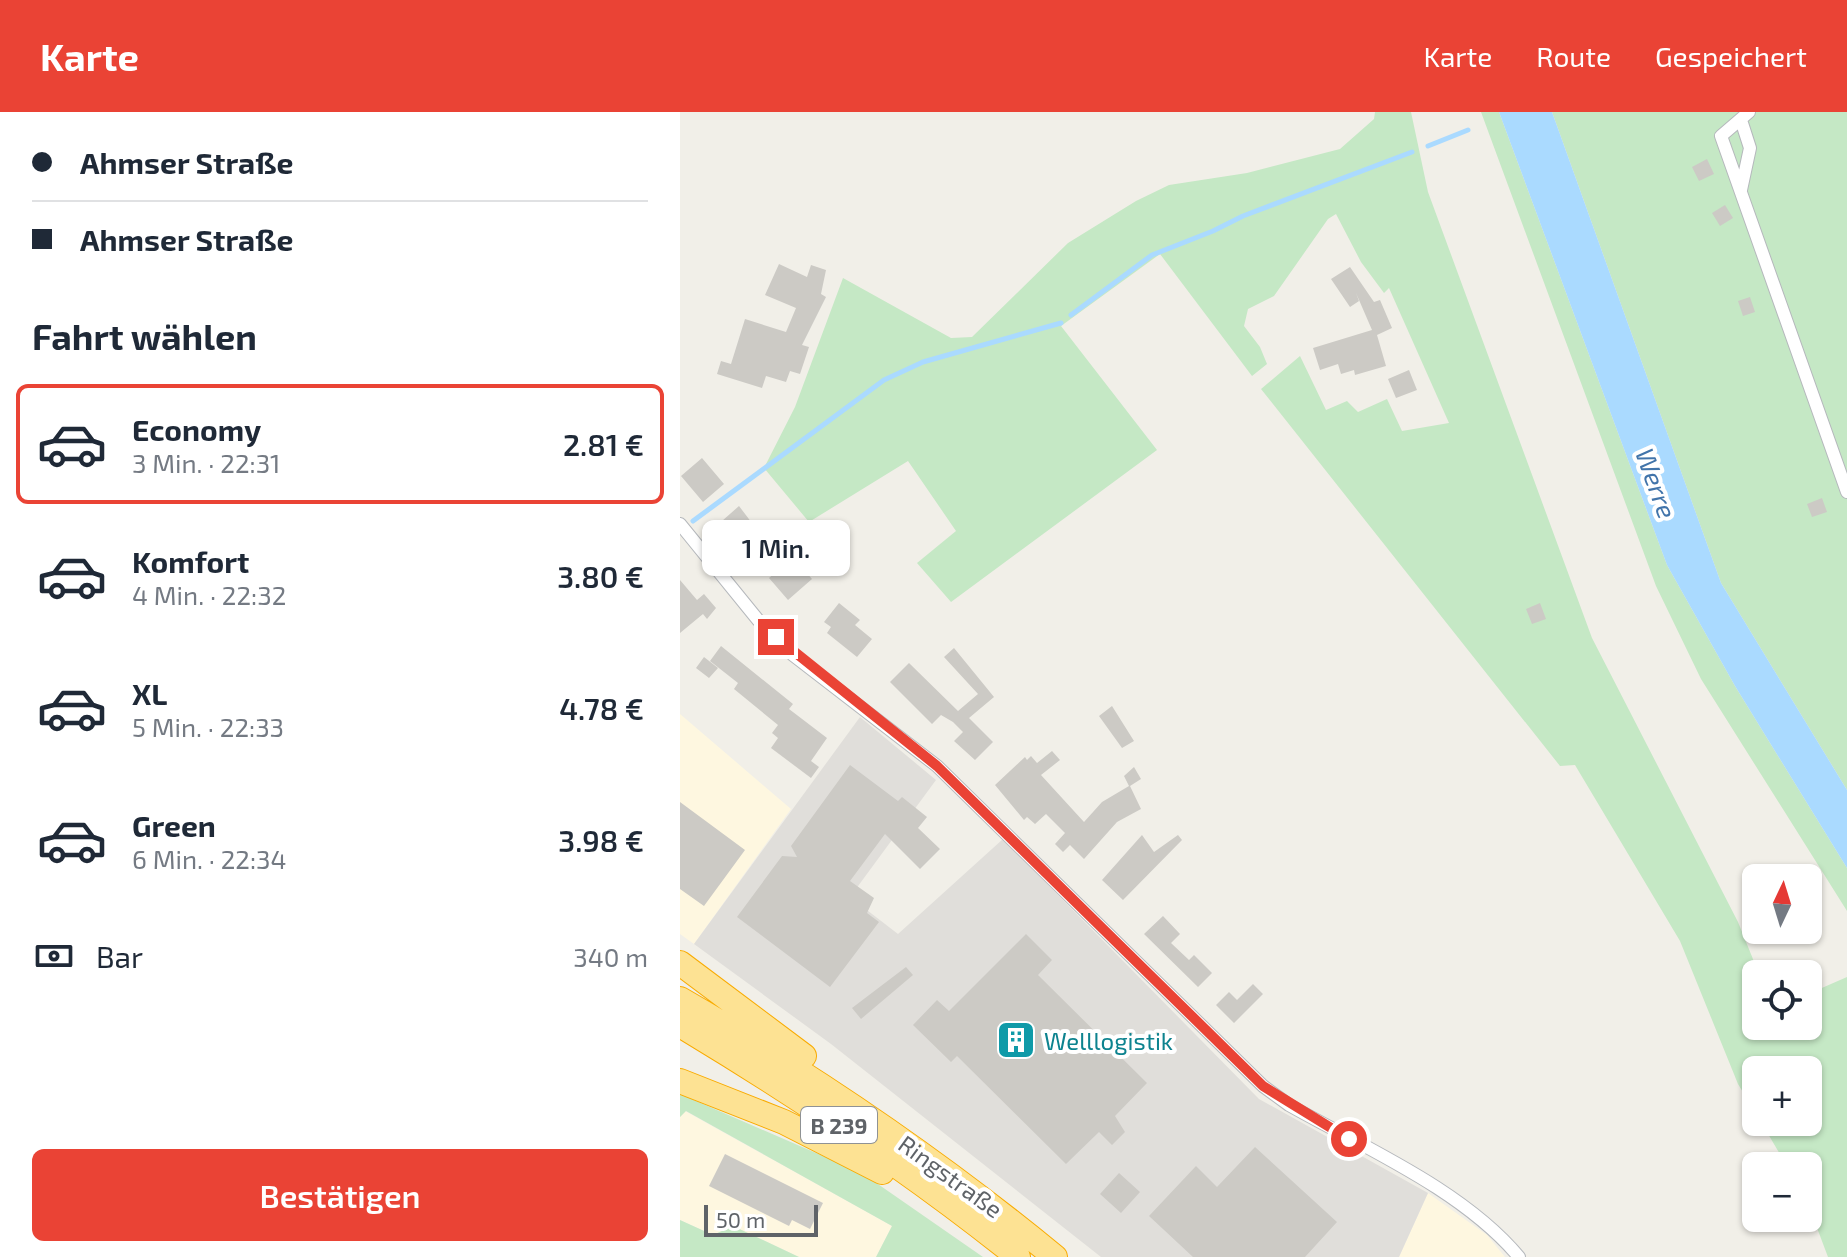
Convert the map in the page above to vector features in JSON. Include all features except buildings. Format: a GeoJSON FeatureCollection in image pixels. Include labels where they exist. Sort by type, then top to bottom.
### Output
{"type":"FeatureCollection","features":[{"type":"Feature","properties":{"kind":"highway"},"geometry":{"type":"LineString","coordinates":[[680,963],[872,1105],[881,1125]]}},
{"type":"Feature","properties":{"kind":"highway","name":"Ringstraße"},"geometry":{"type":"LineString","coordinates":[[680,999],[777,1055],[881,1125],[985,1199],[1055,1257]]}},
{"type":"Feature","properties":{"kind":"highway","name":"Ringstraße"},"geometry":{"type":"LineString","coordinates":[[680,1025],[816,1109],[1018,1257]]}},
{"type":"Feature","properties":{"kind":"highway"},"geometry":{"type":"LineString","coordinates":[[680,1081],[784,1122],[864,1161],[951,1218],[991,1236]]}},
{"type":"Feature","properties":{"kind":"street"},"geometry":{"type":"LineString","coordinates":[[1740,193],[1750,148],[1745,116]]}},
{"type":"Feature","properties":{"kind":"street"},"geometry":{"type":"LineString","coordinates":[[1745,116],[1721,136],[1847,492]]}},
{"type":"Feature","properties":{"kind":"street"},"geometry":{"type":"LineString","coordinates":[[680,524],[740,599],[793,655],[937,766],[1263,1086],[1289,1105],[1463,1206],[1494,1228],[1519,1257]]}},
{"type":"Feature","properties":{"kind":"shaded area"},"geometry":{"type":"Polygon","coordinates":[[[680,714],[791,809],[694,944],[680,934],[680,714]]]}},
{"type":"Feature","properties":{"kind":"shaded area"},"geometry":{"type":"Polygon","coordinates":[[[860,717],[936,780],[850,897],[898,934],[1003,839],[1259,1099],[1428,1193],[1399,1257],[1101,1257],[831,1044],[694,944],[860,717]]]}},
{"type":"Feature","properties":{"kind":"shaded area"},"geometry":{"type":"Polygon","coordinates":[[[685,1111],[892,1226],[876,1257],[799,1257],[733,1226],[713,1235],[680,1220],[680,1117],[685,1111]]]}},
{"type":"Feature","properties":{"kind":"shaded area"},"geometry":{"type":"Polygon","coordinates":[[[1428,1193],[1487,1235],[1505,1257],[1399,1257],[1428,1193]]]}},
{"type":"Feature","properties":{"kind":"green space"},"geometry":{"type":"Polygon","coordinates":[[[1375,112],[1411,112],[1428,192],[1592,638],[1738,922],[1742,944],[1747,944],[1753,960],[1742,960],[1742,1040],[1822,1040],[1822,988],[1847,977],[1847,1257],[1828,1257],[1819,1232],[1822,1232],[1822,1152],[1779,1152],[1769,1136],[1822,1136],[1822,1056],[1742,1056],[1742,1091],[1680,941],[1575,765],[1560,766],[1261,389],[1300,356],[1326,410],[1347,401],[1358,412],[1387,399],[1402,431],[1449,423],[1389,288],[1384,293],[1361,262],[1336,214],[1328,219],[1274,296],[1248,309],[1244,326],[1260,347],[1267,364],[1252,376],[1160,254],[1061,326],[1157,450],[951,602],[917,563],[956,531],[908,461],[809,522],[764,468],[795,407],[843,278],[951,338],[972,337],[1068,243],[1136,201],[1169,185],[1247,173],[1340,149],[1374,119],[1375,112]]]}},
{"type":"Feature","properties":{"kind":"green space"},"geometry":{"type":"Polygon","coordinates":[[[1481,112],[1499,112],[1667,565],[1735,686],[1847,868],[1847,911],[1822,871],[1822,864],[1817,864],[1701,679],[1656,586],[1481,112]]]}},
{"type":"Feature","properties":{"kind":"green space"},"geometry":{"type":"Polygon","coordinates":[[[1552,112],[1847,112],[1847,790],[1721,583],[1552,112]]]}},
{"type":"Feature","properties":{"kind":"green space"},"geometry":{"type":"Polygon","coordinates":[[[680,1094],[862,1173],[983,1257],[876,1257],[892,1226],[686,1111],[680,1117],[680,1094]]]}},
{"type":"Feature","properties":{"kind":"green space"},"geometry":{"type":"Polygon","coordinates":[[[680,1220],[713,1235],[733,1226],[799,1257],[680,1257],[680,1220]]]}},
{"type":"Feature","properties":{"kind":"water","name":"Werre"},"geometry":{"type":"Polygon","coordinates":[[[1499,112],[1552,112],[1721,583],[1847,790],[1847,868],[1735,686],[1667,565],[1499,112]]]}},
{"type":"Feature","properties":{"kind":"waterway"},"geometry":{"type":"LineString","coordinates":[[1428,146],[1468,130]]}},
{"type":"Feature","properties":{"kind":"waterway"},"geometry":{"type":"LineString","coordinates":[[1071,315],[1152,255],[1243,216],[1412,152]]}},
{"type":"Feature","properties":{"kind":"waterway"},"geometry":{"type":"LineString","coordinates":[[693,521],[884,380],[923,362],[1061,323]]}},
{"type":"Feature","properties":{"kind":"place","name":"Welllogistik"},"geometry":{"type":"Point","coordinates":[1016,1040]}},
{"type":"Feature","properties":{"kind":"route"},"geometry":{"type":"LineString","coordinates":[[776,637],[793,655],[937,766],[1263,1086],[1289,1105],[1349,1139]]}}]}
